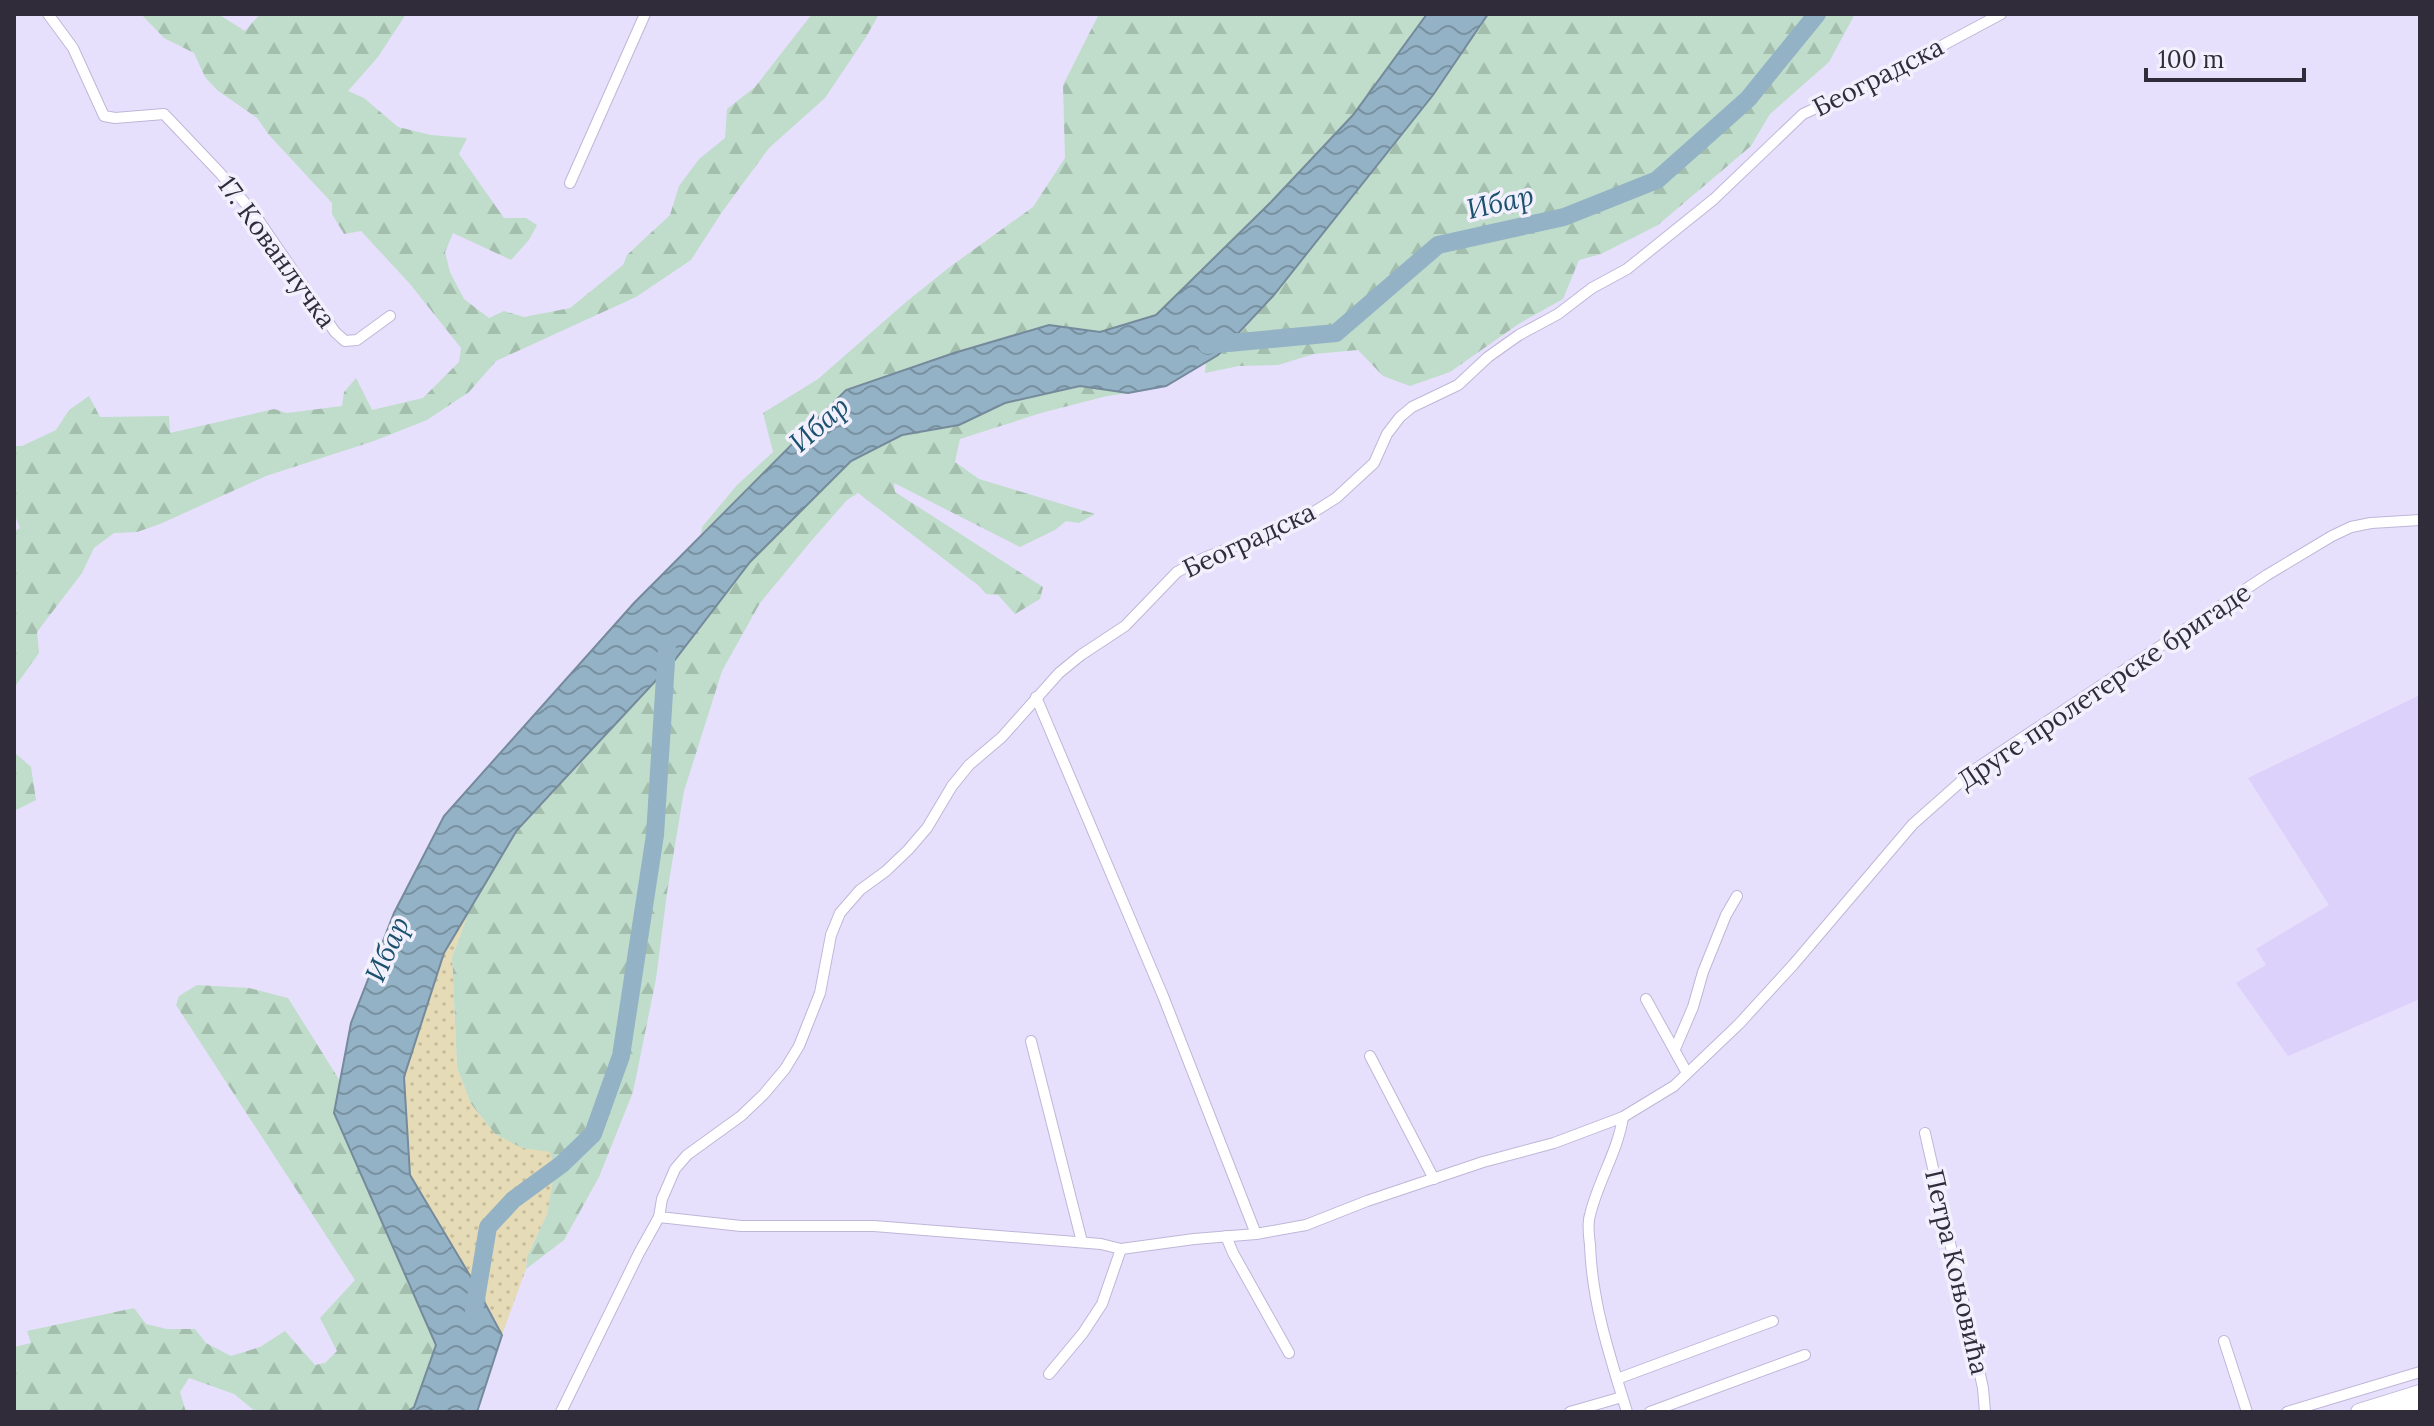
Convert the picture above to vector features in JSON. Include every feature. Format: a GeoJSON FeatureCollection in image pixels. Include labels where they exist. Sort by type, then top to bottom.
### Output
{"type":"FeatureCollection","features":[{"type":"Feature","properties":{"kind":"main road"},"geometry":{"type":"LineString","coordinates":[[2359,1412],[2420,1393]]}},
{"type":"Feature","properties":{"kind":"main road"},"geometry":{"type":"LineString","coordinates":[[2397,1412],[2420,1405]]}},
{"type":"Feature","properties":{"kind":"street","name":"17. Кованлучка"},"geometry":{"type":"LineString","coordinates":[[48,14],[73,48],[104,116],[164,114],[255,215],[335,332],[345,341],[357,340],[390,316]]}},
{"type":"Feature","properties":{"kind":"street"},"geometry":{"type":"LineString","coordinates":[[570,183],[645,14]]}},
{"type":"Feature","properties":{"kind":"street","name":"Београдска"},"geometry":{"type":"LineString","coordinates":[[561,1412],[659,1217],[662,1199],[675,1169],[687,1155],[741,1116],[785,1069],[813,1015],[831,935],[840,913],[860,890],[908,850],[927,828],[952,786],[969,765],[1002,737],[1059,673],[1125,626],[1177,572],[1204,558],[1301,520],[1336,498],[1374,463],[1387,434],[1412,407],[1458,385],[1488,357],[1519,335],[1558,314],[1592,288],[1627,269],[1714,199],[1803,114],[1876,81],[2001,14]]}},
{"type":"Feature","properties":{"kind":"street","name":"Друге пролетерске бригаде"},"geometry":{"type":"LineString","coordinates":[[659,1217],[741,1226],[874,1226],[1082,1242],[1121,1249],[1256,1234],[1306,1225],[1367,1201],[1483,1162],[1554,1143],[1623,1117],[1663,1094],[1739,1024],[1913,824],[1974,770],[2267,575],[2332,536],[2351,527],[2371,523],[2420,520]]}},
{"type":"Feature","properties":{"kind":"street"},"geometry":{"type":"LineString","coordinates":[[1036,697],[1163,996],[1256,1234]]}},
{"type":"Feature","properties":{"kind":"street"},"geometry":{"type":"LineString","coordinates":[[1675,1049],[1714,943],[1737,896]]}},
{"type":"Feature","properties":{"kind":"street"},"geometry":{"type":"LineString","coordinates":[[1646,999],[1687,1073]]}},
{"type":"Feature","properties":{"kind":"street"},"geometry":{"type":"LineString","coordinates":[[1031,1041],[1082,1242]]}},
{"type":"Feature","properties":{"kind":"street"},"geometry":{"type":"LineString","coordinates":[[1370,1056],[1434,1179]]}},
{"type":"Feature","properties":{"kind":"street"},"geometry":{"type":"LineString","coordinates":[[1623,1117],[1620,1137],[1600,1181],[1589,1219],[1591,1270],[1602,1330],[1627,1412]]}},
{"type":"Feature","properties":{"kind":"street","name":"Петра Коњовића"},"geometry":{"type":"LineString","coordinates":[[1925,1133],[1983,1388],[1985,1412]]}},
{"type":"Feature","properties":{"kind":"street"},"geometry":{"type":"LineString","coordinates":[[1226,1236],[1289,1353]]}},
{"type":"Feature","properties":{"kind":"street"},"geometry":{"type":"LineString","coordinates":[[1049,1374],[1102,1304],[1121,1249]]}},
{"type":"Feature","properties":{"kind":"street"},"geometry":{"type":"LineString","coordinates":[[1617,1379],[1773,1321]]}},
{"type":"Feature","properties":{"kind":"street"},"geometry":{"type":"LineString","coordinates":[[2224,1341],[2247,1412]]}},
{"type":"Feature","properties":{"kind":"street"},"geometry":{"type":"LineString","coordinates":[[1650,1412],[1805,1355]]}},
{"type":"Feature","properties":{"kind":"street"},"geometry":{"type":"LineString","coordinates":[[2287,1412],[2420,1372]]}},
{"type":"Feature","properties":{"kind":"street"},"geometry":{"type":"LineString","coordinates":[[1570,1412],[1622,1397]]}},
{"type":"Feature","properties":{"kind":"shaded area"},"geometry":{"type":"Polygon","coordinates":[[[2420,695],[2420,999],[2288,1056],[2236,983],[2266,965],[2256,949],[2329,905],[2248,778],[2420,695]]]}},
{"type":"Feature","properties":{"kind":"green space"},"geometry":{"type":"Polygon","coordinates":[[[141,14],[218,14],[245,31],[260,14],[406,14],[378,57],[348,91],[364,98],[398,127],[431,135],[467,138],[459,154],[504,218],[526,218],[537,225],[529,240],[511,260],[453,233],[445,252],[450,272],[464,299],[489,318],[504,311],[524,317],[570,308],[623,265],[627,255],[670,215],[679,186],[699,159],[725,138],[727,109],[755,87],[812,14],[879,14],[825,98],[769,148],[691,260],[636,297],[496,361],[469,392],[427,420],[374,441],[266,476],[160,524],[137,532],[114,533],[94,548],[82,573],[37,632],[39,653],[14,688],[14,531],[20,528],[14,513],[14,446],[22,446],[56,430],[69,410],[89,396],[100,417],[169,416],[170,433],[274,409],[287,413],[342,406],[344,392],[356,378],[372,410],[423,398],[459,362],[461,348],[410,284],[361,231],[344,234],[332,214],[332,203],[257,118],[217,90],[205,77],[194,53],[164,38],[141,14]]]}},
{"type":"Feature","properties":{"kind":"green space"},"geometry":{"type":"Polygon","coordinates":[[[1099,14],[1427,14],[1353,115],[1271,202],[1156,315],[1100,332],[1049,325],[846,390],[701,534],[702,527],[737,485],[773,452],[763,413],[818,379],[951,266],[1033,207],[1065,158],[1063,85],[1099,14]]]}},
{"type":"Feature","properties":{"kind":"green space"},"geometry":{"type":"Polygon","coordinates":[[[1485,14],[1855,14],[1829,62],[1770,114],[1751,146],[1658,225],[1601,254],[1579,260],[1563,299],[1520,323],[1450,372],[1410,386],[1383,376],[1358,350],[1314,354],[1278,365],[1239,366],[1205,373],[1206,362],[1231,342],[1269,300],[1485,14]]]}},
{"type":"Feature","properties":{"kind":"green space"},"geometry":{"type":"Polygon","coordinates":[[[1080,386],[1128,393],[1041,413],[960,439],[955,462],[979,479],[1095,514],[1079,523],[1066,521],[1055,530],[1020,547],[894,483],[895,492],[1043,587],[1040,599],[1015,614],[998,595],[986,594],[858,493],[847,500],[760,603],[722,671],[684,791],[656,979],[633,1092],[599,1177],[564,1240],[526,1269],[527,1257],[547,1214],[550,1193],[519,1148],[495,1134],[471,1104],[457,1068],[452,957],[471,906],[517,830],[674,661],[750,562],[851,461],[902,435],[959,425],[1005,403],[1080,386]]]}},
{"type":"Feature","properties":{"kind":"green space"},"geometry":{"type":"Polygon","coordinates":[[[14,752],[31,767],[36,800],[14,811],[14,752]]]}},
{"type":"Feature","properties":{"kind":"green space"},"geometry":{"type":"Polygon","coordinates":[[[197,985],[249,988],[288,998],[340,1081],[334,1113],[436,1345],[414,1407],[407,1412],[256,1412],[234,1394],[189,1378],[180,1392],[186,1412],[14,1412],[14,1347],[31,1343],[27,1331],[134,1308],[146,1324],[167,1329],[195,1329],[206,1343],[231,1356],[260,1347],[285,1331],[315,1365],[325,1363],[337,1351],[320,1318],[355,1280],[176,1005],[179,996],[197,985]]]}},
{"type":"Feature","properties":{"kind":"sand"},"geometry":{"type":"Polygon","coordinates":[[[471,906],[452,957],[457,1068],[471,1104],[495,1134],[522,1148],[550,1152],[555,1169],[547,1214],[527,1257],[526,1269],[502,1335],[410,1175],[404,1077],[446,948],[471,906]]]}},
{"type":"Feature","properties":{"kind":"water"},"geometry":{"type":"Polygon","coordinates":[[[1427,14],[1488,14],[1433,95],[1273,296],[1218,355],[1166,386],[1128,393],[1080,386],[1005,403],[959,425],[902,435],[851,461],[750,562],[674,661],[517,830],[444,953],[404,1077],[410,1175],[502,1335],[477,1412],[407,1412],[414,1407],[436,1345],[334,1113],[351,1023],[394,913],[444,816],[634,603],[846,390],[1049,325],[1100,332],[1156,315],[1271,202],[1353,115],[1427,14]]]}},
{"type":"Feature","properties":{"kind":"waterway","name":"Ибар"},"geometry":{"type":"LineString","coordinates":[[1207,345],[1336,333],[1438,245],[1564,217],[1657,180],[1748,99],[1817,14]]}},
{"type":"Feature","properties":{"kind":"waterway","name":"Ибар"},"geometry":{"type":"LineString","coordinates":[[474,1311],[488,1227],[513,1200],[562,1164],[593,1134],[621,1056],[655,835],[667,646]]}}]}
